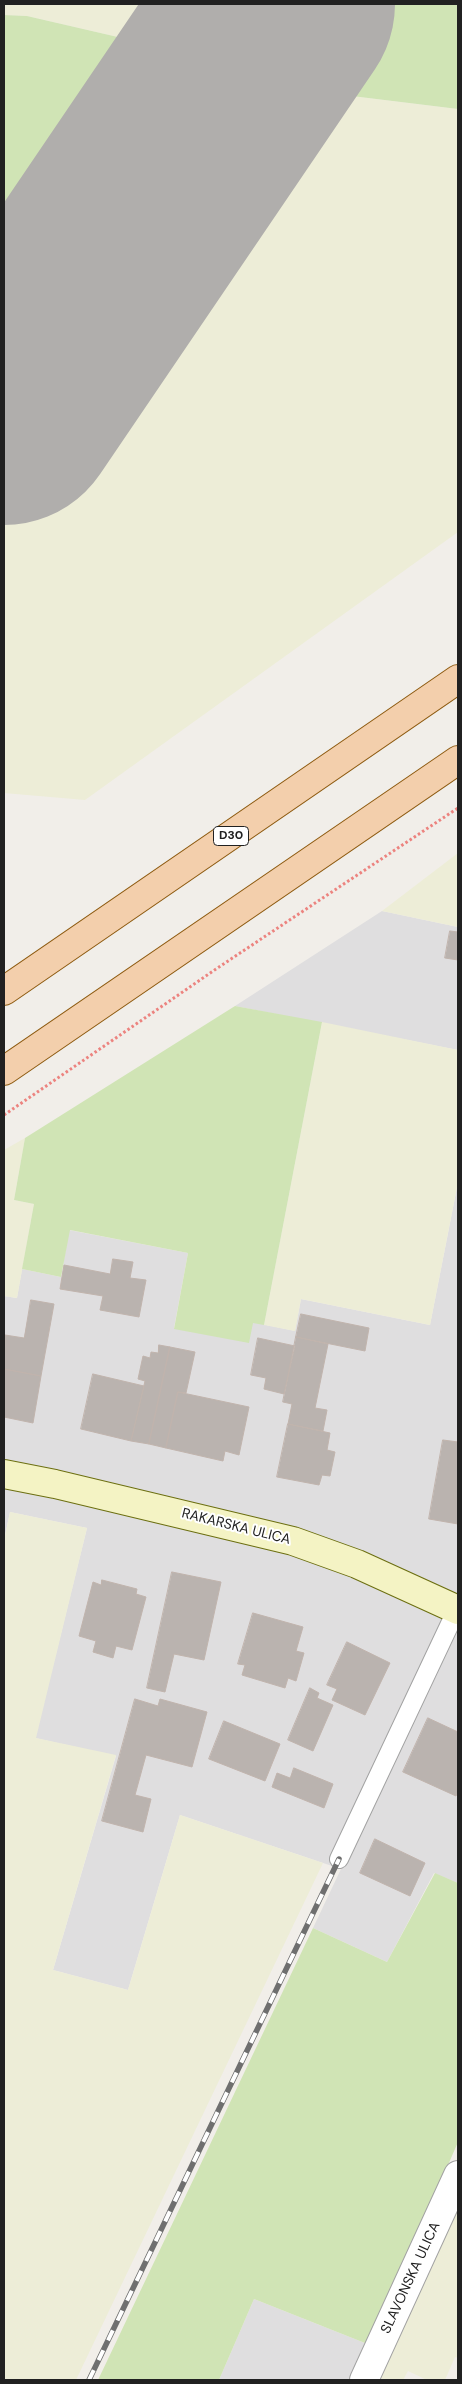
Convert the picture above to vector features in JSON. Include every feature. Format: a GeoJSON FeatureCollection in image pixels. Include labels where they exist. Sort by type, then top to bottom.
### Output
{"type":"FeatureCollection","features":[{"type":"Feature","properties":{"kind":"main road","name":"D30"},"geometry":{"type":"LineString","coordinates":[[4,991],[458,679]]}},
{"type":"Feature","properties":{"kind":"main road"},"geometry":{"type":"LineString","coordinates":[[4,1071],[458,760]]}},
{"type":"Feature","properties":{"kind":"main road","name":"RAKARSKA ULICA"},"geometry":{"type":"LineString","coordinates":[[4,1474],[55,1484],[293,1541],[357,1564],[458,1609]]}},
{"type":"Feature","properties":{"kind":"street","name":"SLAVONSKA ULICA"},"geometry":{"type":"LineString","coordinates":[[364,2380],[458,2175]]}},
{"type":"Feature","properties":{"kind":"lane"},"geometry":{"type":"LineString","coordinates":[[339,1859],[458,1609]]}},
{"type":"Feature","properties":{"kind":"path"},"geometry":{"type":"LineString","coordinates":[[4,1115],[216,969],[458,808]]}},
{"type":"Feature","properties":{"kind":"shaded area"},"geometry":{"type":"Polygon","coordinates":[[[382,911],[458,927],[458,1050],[235,1006],[382,911]]]}},
{"type":"Feature","properties":{"kind":"shaded area"},"geometry":{"type":"Polygon","coordinates":[[[458,1182],[458,1883],[434,1873],[387,1962],[313,1928],[341,1869],[180,1815],[128,1990],[53,1970],[116,1756],[35,1738],[87,1528],[10,1512],[4,1540],[4,1296],[17,1298],[22,1269],[61,1277],[69,1230],[188,1253],[174,1328],[253,1322],[295,1331],[301,1299],[430,1325],[458,1182]]]}},
{"type":"Feature","properties":{"kind":"shaded area"},"geometry":{"type":"Polygon","coordinates":[[[254,2299],[370,2345],[354,2380],[219,2380],[254,2299]]]}},
{"type":"Feature","properties":{"kind":"green space"},"geometry":{"type":"Polygon","coordinates":[[[4,4],[191,4],[161,47],[27,16],[4,15],[4,4]]]}},
{"type":"Feature","properties":{"kind":"green space"},"geometry":{"type":"Polygon","coordinates":[[[370,4],[458,4],[458,109],[311,91],[370,4]]]}},
{"type":"Feature","properties":{"kind":"green space"},"geometry":{"type":"Polygon","coordinates":[[[4,15],[27,16],[161,47],[4,283],[4,15]]]}},
{"type":"Feature","properties":{"kind":"green space"},"geometry":{"type":"Polygon","coordinates":[[[311,91],[458,109],[458,532],[85,800],[4,793],[4,501],[104,370],[311,91]]]}},
{"type":"Feature","properties":{"kind":"green space"},"geometry":{"type":"Polygon","coordinates":[[[458,853],[458,927],[382,911],[458,853]]]}},
{"type":"Feature","properties":{"kind":"green space"},"geometry":{"type":"Polygon","coordinates":[[[235,1006],[322,1022],[264,1325],[253,1323],[249,1343],[174,1329],[188,1253],[70,1230],[61,1277],[22,1269],[34,1204],[14,1200],[25,1138],[235,1006]]]}},
{"type":"Feature","properties":{"kind":"green space"},"geometry":{"type":"Polygon","coordinates":[[[322,1022],[458,1050],[458,1182],[430,1325],[301,1299],[295,1331],[264,1325],[322,1022]]]}},
{"type":"Feature","properties":{"kind":"green space"},"geometry":{"type":"Polygon","coordinates":[[[25,1138],[14,1200],[34,1204],[17,1298],[4,1296],[4,1150],[25,1138]]]}},
{"type":"Feature","properties":{"kind":"green space"},"geometry":{"type":"Polygon","coordinates":[[[10,1512],[87,1528],[36,1738],[116,1755],[53,1970],[128,1990],[180,1815],[323,1863],[76,2380],[4,2380],[4,1540],[10,1512]]]}},
{"type":"Feature","properties":{"kind":"green space"},"geometry":{"type":"Polygon","coordinates":[[[435,1873],[458,1883],[458,2142],[370,2345],[254,2299],[219,2380],[98,2380],[313,1928],[387,1962],[435,1873]]]}},
{"type":"Feature","properties":{"kind":"green space"},"geometry":{"type":"Polygon","coordinates":[[[458,2200],[458,2358],[455,2357],[445,2380],[427,2380],[408,2371],[403,2380],[377,2380],[458,2200]]]}},
{"type":"Feature","properties":{"kind":"building"},"geometry":{"type":"Polygon","coordinates":[[[450,931],[458,932],[458,960],[445,958],[450,931]]]}},
{"type":"Feature","properties":{"kind":"building"},"geometry":{"type":"Polygon","coordinates":[[[113,1259],[133,1262],[130,1278],[146,1280],[139,1317],[100,1310],[103,1296],[60,1289],[64,1265],[110,1274],[113,1259]]]}},
{"type":"Feature","properties":{"kind":"building"},"geometry":{"type":"Polygon","coordinates":[[[31,1300],[54,1304],[41,1376],[4,1369],[5,1335],[24,1338],[31,1300]]]}},
{"type":"Feature","properties":{"kind":"building"},"geometry":{"type":"Polygon","coordinates":[[[301,1314],[369,1328],[365,1351],[296,1337],[301,1314]]]}},
{"type":"Feature","properties":{"kind":"building"},"geometry":{"type":"Polygon","coordinates":[[[296,1337],[328,1344],[315,1408],[327,1410],[323,1431],[288,1424],[292,1404],[283,1402],[296,1337]]]}},
{"type":"Feature","properties":{"kind":"building"},"geometry":{"type":"Polygon","coordinates":[[[258,1338],[295,1346],[284,1394],[264,1389],[266,1378],[251,1375],[258,1338]]]}},
{"type":"Feature","properties":{"kind":"building"},"geometry":{"type":"Polygon","coordinates":[[[159,1345],[170,1347],[149,1444],[131,1441],[145,1381],[138,1379],[143,1356],[150,1358],[151,1352],[158,1353],[159,1345]]]}},
{"type":"Feature","properties":{"kind":"building"},"geometry":{"type":"Polygon","coordinates":[[[170,1347],[195,1352],[186,1393],[178,1392],[166,1448],[149,1444],[170,1347]]]}},
{"type":"Feature","properties":{"kind":"building"},"geometry":{"type":"Polygon","coordinates":[[[4,1369],[41,1376],[33,1423],[4,1417],[4,1369]]]}},
{"type":"Feature","properties":{"kind":"building"},"geometry":{"type":"Polygon","coordinates":[[[93,1374],[144,1386],[131,1441],[81,1429],[93,1374]]]}},
{"type":"Feature","properties":{"kind":"building"},"geometry":{"type":"Polygon","coordinates":[[[178,1392],[249,1407],[239,1455],[225,1451],[223,1461],[166,1448],[178,1392]]]}},
{"type":"Feature","properties":{"kind":"building"},"geometry":{"type":"Polygon","coordinates":[[[288,1424],[330,1433],[327,1450],[335,1452],[330,1476],[322,1475],[319,1485],[277,1477],[288,1424]]]}},
{"type":"Feature","properties":{"kind":"building"},"geometry":{"type":"Polygon","coordinates":[[[443,1440],[458,1442],[458,1524],[429,1519],[443,1440]]]}},
{"type":"Feature","properties":{"kind":"building"},"geometry":{"type":"Polygon","coordinates":[[[172,1572],[221,1582],[204,1660],[174,1654],[165,1692],[147,1688],[172,1572]]]}},
{"type":"Feature","properties":{"kind":"building"},"geometry":{"type":"Polygon","coordinates":[[[102,1580],[137,1589],[136,1594],[146,1597],[132,1650],[116,1646],[113,1658],[93,1652],[96,1641],[79,1636],[93,1582],[101,1585],[102,1580]]]}},
{"type":"Feature","properties":{"kind":"building"},"geometry":{"type":"Polygon","coordinates":[[[253,1613],[303,1627],[296,1651],[304,1653],[296,1681],[288,1678],[285,1688],[242,1675],[245,1665],[238,1664],[253,1613]]]}},
{"type":"Feature","properties":{"kind":"building"},"geometry":{"type":"Polygon","coordinates":[[[347,1642],[390,1663],[365,1715],[332,1700],[337,1689],[327,1685],[347,1642]]]}},
{"type":"Feature","properties":{"kind":"building"},"geometry":{"type":"Polygon","coordinates":[[[310,1688],[319,1693],[317,1698],[333,1705],[313,1751],[288,1740],[310,1688]]]}},
{"type":"Feature","properties":{"kind":"building"},"geometry":{"type":"Polygon","coordinates":[[[135,1699],[158,1706],[160,1699],[207,1712],[192,1767],[146,1755],[135,1795],[151,1799],[143,1832],[102,1821],[135,1699]]]}},
{"type":"Feature","properties":{"kind":"building"},"geometry":{"type":"Polygon","coordinates":[[[428,1718],[458,1732],[458,1791],[456,1796],[403,1772],[428,1718]]]}},
{"type":"Feature","properties":{"kind":"building"},"geometry":{"type":"Polygon","coordinates":[[[224,1721],[280,1744],[265,1781],[209,1759],[224,1721]]]}},
{"type":"Feature","properties":{"kind":"building"},"geometry":{"type":"Polygon","coordinates":[[[294,1768],[333,1784],[324,1808],[272,1787],[277,1773],[290,1778],[294,1768]]]}},
{"type":"Feature","properties":{"kind":"building"},"geometry":{"type":"Polygon","coordinates":[[[375,1839],[425,1863],[410,1896],[360,1873],[375,1839]]]}},
{"type":"Feature","properties":{"kind":"runway"},"geometry":{"type":"LineString","coordinates":[[4,409],[279,4]]}},
{"type":"Feature","properties":{"kind":"railway"},"geometry":{"type":"LineString","coordinates":[[89,2380],[339,1859]]}}]}
